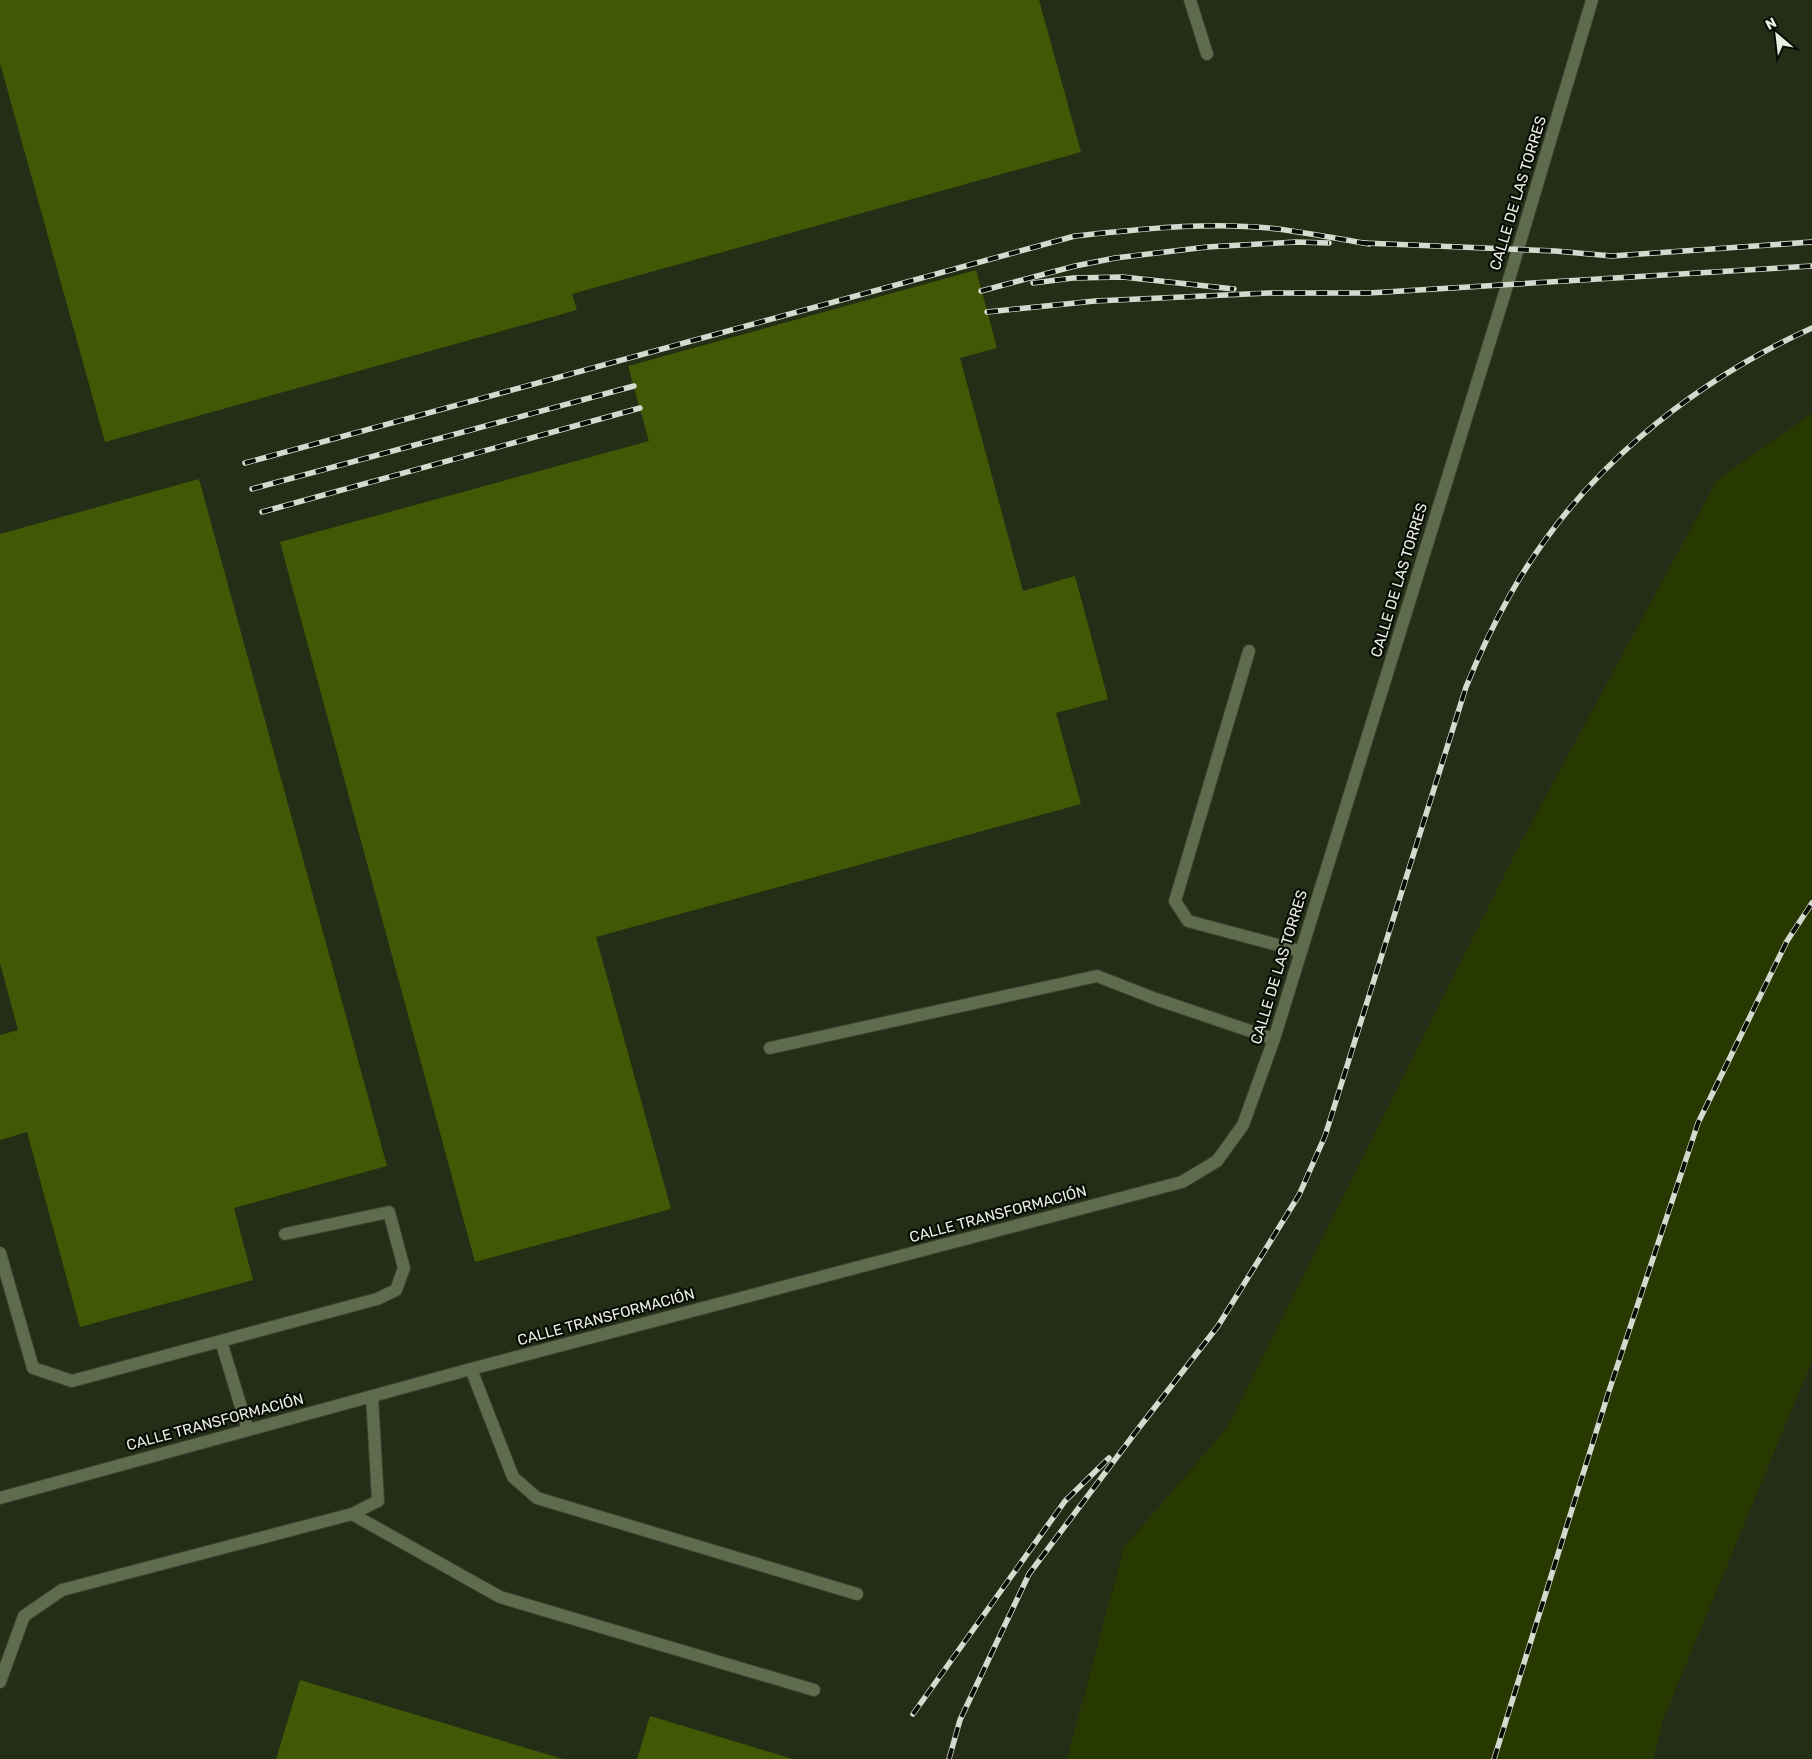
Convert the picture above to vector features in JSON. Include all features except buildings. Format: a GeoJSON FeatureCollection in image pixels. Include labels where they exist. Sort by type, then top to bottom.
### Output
{"type":"FeatureCollection","features":[{"type":"Feature","properties":{"kind":"street"},"geometry":{"type":"LineString","coordinates":[[1190,0],[1206,54]]}},
{"type":"Feature","properties":{"kind":"street","name":"CALLE DE LAS TORRES"},"geometry":{"type":"LineString","coordinates":[[1217,1161],[1243,1125],[1274,1039],[1507,286],[1592,0]]}},
{"type":"Feature","properties":{"kind":"street"},"geometry":{"type":"LineString","coordinates":[[1249,651],[1175,901],[1188,921],[1300,951]]}},
{"type":"Feature","properties":{"kind":"street"},"geometry":{"type":"LineString","coordinates":[[770,1048],[1097,976],[1156,999],[1274,1039]]}},
{"type":"Feature","properties":{"kind":"street","name":"CALLE TRANSFORMACIÓN"},"geometry":{"type":"LineString","coordinates":[[0,1498],[471,1369],[1182,1182],[1217,1161]]}},
{"type":"Feature","properties":{"kind":"street"},"geometry":{"type":"LineString","coordinates":[[0,1253],[33,1368],[72,1381],[377,1299],[396,1290],[404,1268],[389,1212],[285,1234]]}},
{"type":"Feature","properties":{"kind":"street"},"geometry":{"type":"LineString","coordinates":[[221,1341],[248,1430]]}},
{"type":"Feature","properties":{"kind":"street"},"geometry":{"type":"LineString","coordinates":[[471,1369],[513,1477],[537,1498],[857,1594]]}},
{"type":"Feature","properties":{"kind":"street"},"geometry":{"type":"LineString","coordinates":[[0,1682],[24,1616],[62,1590],[352,1514],[378,1501],[372,1396]]}},
{"type":"Feature","properties":{"kind":"street"},"geometry":{"type":"LineString","coordinates":[[352,1514],[500,1597],[814,1690]]}},
{"type":"Feature","properties":{"kind":"shaded area"},"geometry":{"type":"Polygon","coordinates":[[[0,0],[1812,0],[1812,1759],[0,1759],[0,0]]]}},
{"type":"Feature","properties":{"kind":"green space"},"geometry":{"type":"Polygon","coordinates":[[[1812,413],[1812,1361],[1663,1720],[1653,1759],[1067,1759],[1124,1547],[1227,1428],[1521,842],[1717,480],[1812,413]]]}},
{"type":"Feature","properties":{"kind":"railway"},"geometry":{"type":"LineString","coordinates":[[245,463],[1075,236],[1177,227],[1228,226],[1278,229],[1369,244]]}},
{"type":"Feature","properties":{"kind":"railway"},"geometry":{"type":"LineString","coordinates":[[981,291],[1075,266],[1115,258],[1207,247],[1296,242],[1329,243]]}},
{"type":"Feature","properties":{"kind":"railway"},"geometry":{"type":"LineString","coordinates":[[1364,243],[1555,251],[1612,256],[1812,242]]}},
{"type":"Feature","properties":{"kind":"railway"},"geometry":{"type":"LineString","coordinates":[[987,312],[1095,301],[1269,293],[1369,293],[1812,266]]}},
{"type":"Feature","properties":{"kind":"railway"},"geometry":{"type":"LineString","coordinates":[[1033,283],[1073,278],[1123,277],[1234,289]]}},
{"type":"Feature","properties":{"kind":"railway"},"geometry":{"type":"LineString","coordinates":[[949,1759],[960,1720],[1029,1574],[1218,1326],[1299,1195],[1325,1136],[1466,687],[1486,640],[1510,595],[1537,551],[1568,511],[1602,473],[1640,438],[1680,405],[1722,376],[1812,328]]}},
{"type":"Feature","properties":{"kind":"railway"},"geometry":{"type":"LineString","coordinates":[[252,489],[634,386]]}},
{"type":"Feature","properties":{"kind":"railway"},"geometry":{"type":"LineString","coordinates":[[262,512],[640,408]]}},
{"type":"Feature","properties":{"kind":"railway"},"geometry":{"type":"LineString","coordinates":[[1494,1759],[1608,1394],[1698,1123],[1787,941],[1812,903]]}},
{"type":"Feature","properties":{"kind":"railway"},"geometry":{"type":"LineString","coordinates":[[913,1714],[1065,1501],[1109,1458]]}}]}
